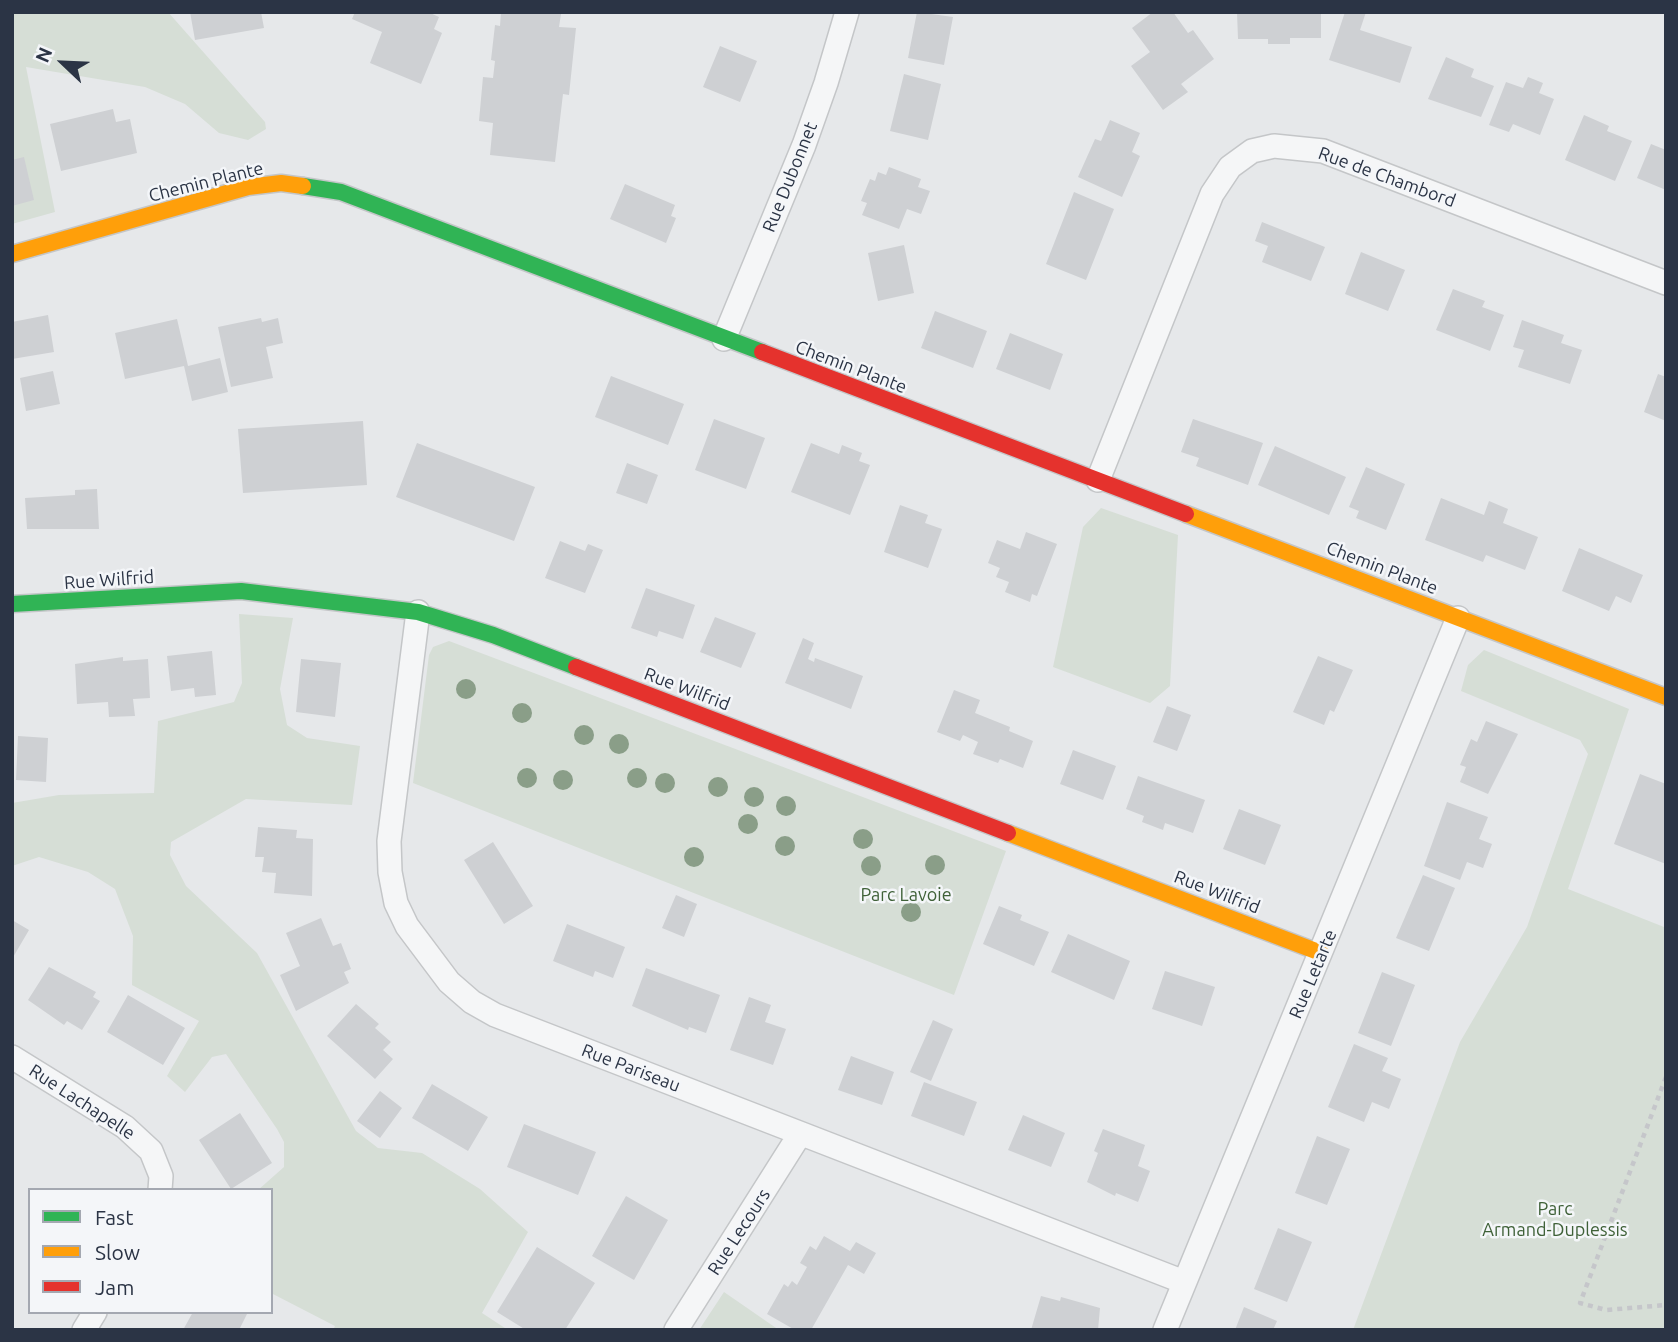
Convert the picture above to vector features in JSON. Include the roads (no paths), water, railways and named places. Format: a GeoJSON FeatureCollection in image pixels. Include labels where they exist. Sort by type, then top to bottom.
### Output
{"type":"FeatureCollection","features":[{"type":"Feature","properties":{"kind":"street","name":"Rue Dubonnet"},"geometry":{"type":"LineString","coordinates":[[723,339],[804,145],[846,12]]}},
{"type":"Feature","properties":{"kind":"street","name":"Rue de Chambord"},"geometry":{"type":"LineString","coordinates":[[1098,480],[1212,194],[1230,167],[1252,151],[1274,146],[1323,151],[1666,283]]}},
{"type":"Feature","properties":{"kind":"street","name":"Chemin Plante"},"geometry":{"type":"LineString","coordinates":[[12,254],[248,187],[281,183],[308,186],[360,200],[1666,696]]}},
{"type":"Feature","properties":{"kind":"street","name":"Rue Wilfrid"},"geometry":{"type":"LineString","coordinates":[[12,604],[242,592],[418,612],[494,635],[1321,953]]}},
{"type":"Feature","properties":{"kind":"street","name":"Rue Pariseau"},"geometry":{"type":"LineString","coordinates":[[418,612],[389,841],[390,872],[396,903],[407,926],[449,982],[472,1002],[495,1015],[1184,1282]]}},
{"type":"Feature","properties":{"kind":"street","name":"Rue Letarte"},"geometry":{"type":"LineString","coordinates":[[1165,1330],[1458,618]]}},
{"type":"Feature","properties":{"kind":"street","name":"Rue Lachapelle"},"geometry":{"type":"LineString","coordinates":[[12,1057],[125,1127],[151,1151],[161,1176],[160,1188]]}},
{"type":"Feature","properties":{"kind":"street","name":"Rue Lecours"},"geometry":{"type":"LineString","coordinates":[[676,1330],[800,1134]]}},
{"type":"Feature","properties":{"kind":"street"},"geometry":{"type":"LineString","coordinates":[[84,1330],[94,1314]]}},
{"type":"Feature","properties":{"kind":"park label","name":"Parc Lavoie"},"geometry":{"type":"Point","coordinates":[906,895]}},
{"type":"Feature","properties":{"kind":"park label","name":"Parc Armand-Duplessis"},"geometry":{"type":"Point","coordinates":[1555,1219]}}]}
